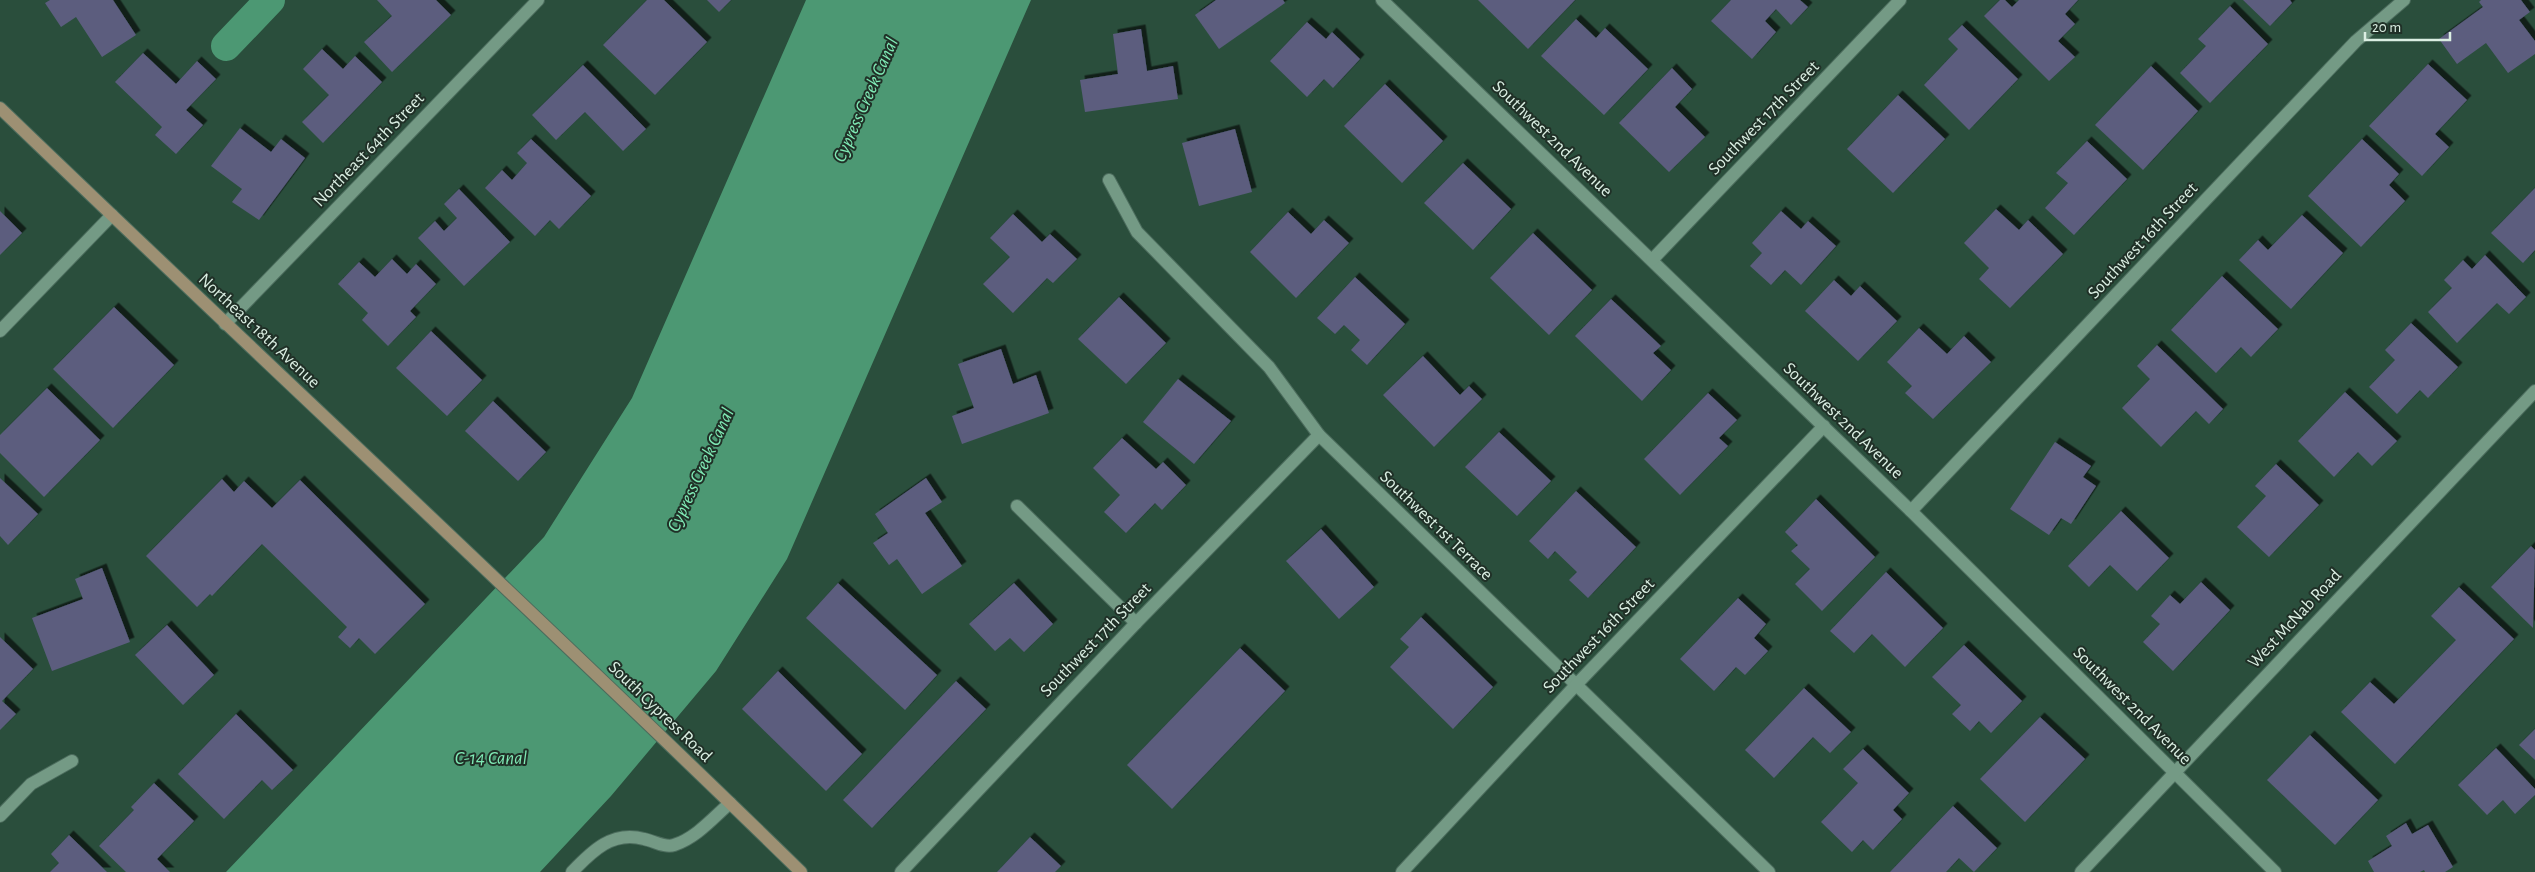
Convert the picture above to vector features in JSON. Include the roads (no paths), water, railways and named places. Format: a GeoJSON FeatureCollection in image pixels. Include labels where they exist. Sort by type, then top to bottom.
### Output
{"type":"FeatureCollection","features":[{"type":"Feature","properties":{"kind":"street","name":"Northeast 64th Street"},"geometry":{"type":"LineString","coordinates":[[225,324],[538,0]]}},
{"type":"Feature","properties":{"kind":"street","name":"Southwest 17th Street"},"geometry":{"type":"LineString","coordinates":[[1652,260],[1900,0]]}},
{"type":"Feature","properties":{"kind":"street","name":"Southwest 16th Street"},"geometry":{"type":"LineString","coordinates":[[1911,512],[2356,40],[2404,0]]}},
{"type":"Feature","properties":{"kind":"street","name":"Southwest 2nd Avenue"},"geometry":{"type":"LineString","coordinates":[[1390,2],[1824,426],[2275,872]]}},
{"type":"Feature","properties":{"kind":"street","name":"Northeast 18th Avenue"},"geometry":{"type":"LineString","coordinates":[[0,108],[225,324],[495,577]]}},
{"type":"Feature","properties":{"kind":"street","name":"Southwest 1st Terrace"},"geometry":{"type":"LineString","coordinates":[[1109,180],[1137,232],[1269,367],[1319,436],[1769,872]]}},
{"type":"Feature","properties":{"kind":"street"},"geometry":{"type":"LineString","coordinates":[[0,330],[112,216]]}},
{"type":"Feature","properties":{"kind":"street","name":"West McNab Road"},"geometry":{"type":"LineString","coordinates":[[2081,872],[2535,391]]}},
{"type":"Feature","properties":{"kind":"street","name":"Southwest 16th Street"},"geometry":{"type":"LineString","coordinates":[[1402,872],[1575,686],[1824,426]]}},
{"type":"Feature","properties":{"kind":"street","name":"Southwest 17th Street"},"geometry":{"type":"LineString","coordinates":[[901,872],[1136,623],[1319,436]]}},
{"type":"Feature","properties":{"kind":"street"},"geometry":{"type":"LineString","coordinates":[[1017,506],[1136,623]]}},
{"type":"Feature","properties":{"kind":"street","name":"South Cypress Road"},"geometry":{"type":"LineString","coordinates":[[495,577],[801,872]]}},
{"type":"Feature","properties":{"kind":"street"},"geometry":{"type":"LineString","coordinates":[[0,816],[31,784],[72,761]]}},
{"type":"Feature","properties":{"kind":"street"},"geometry":{"type":"LineString","coordinates":[[572,872],[592,850],[616,837],[643,838],[672,846],[689,839],[730,803]]}},
{"type":"Feature","properties":{"kind":"water","name":"C-14 Canal"},"geometry":{"type":"Polygon","coordinates":[[[806,0],[1031,0],[787,559],[716,671],[611,796],[540,872],[226,872],[544,537],[632,398],[806,0]]]}},
{"type":"Feature","properties":{"kind":"waterway"},"geometry":{"type":"LineString","coordinates":[[226,46],[270,0]]}},
{"type":"Feature","properties":{"kind":"water label","name":"Cypress Creek Canal"},"geometry":{"type":"Point","coordinates":[866,100]}},
{"type":"Feature","properties":{"kind":"water label","name":"Cypress Creek Canal"},"geometry":{"type":"Point","coordinates":[701,470]}}]}
